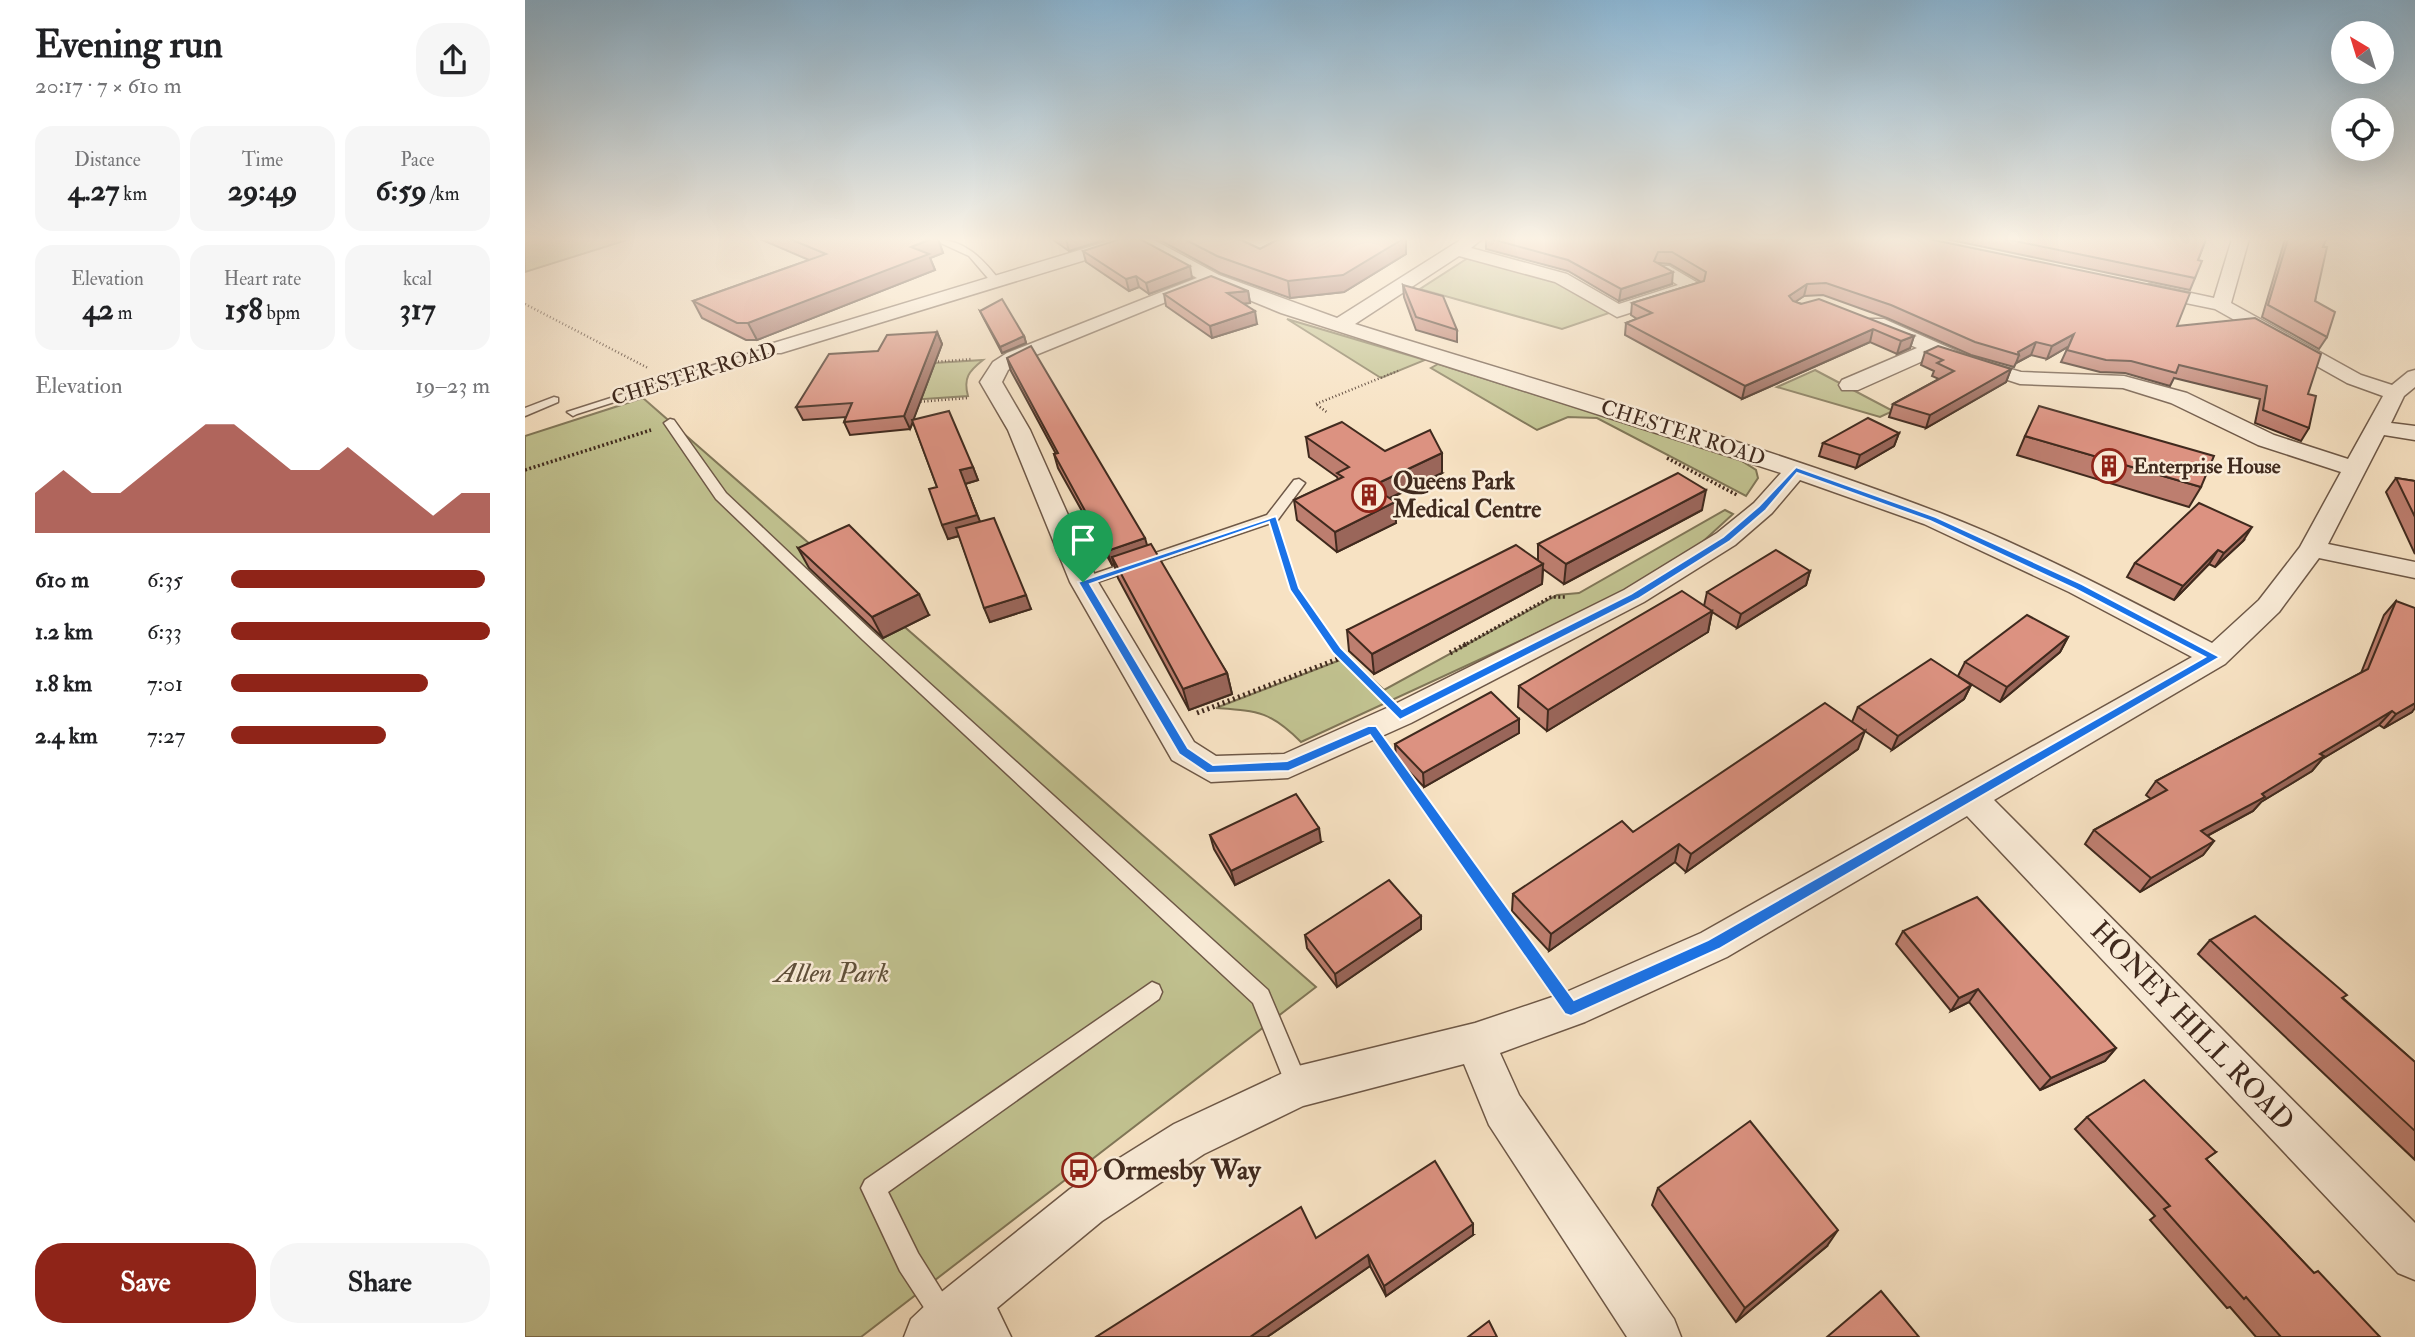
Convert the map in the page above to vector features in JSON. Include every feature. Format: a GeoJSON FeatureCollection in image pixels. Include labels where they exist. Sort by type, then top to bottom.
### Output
{"type":"FeatureCollection","features":[{"type":"Feature","properties":{"kind":"street","name":"CHESTER ROAD"},"geometry":{"type":"LineString","coordinates":[[774,349],[932,301]]}},
{"type":"Feature","properties":{"kind":"street"},"geometry":{"type":"LineString","coordinates":[[1156,301],[1014,357],[1000,366],[991,382],[1019,430],[1083,582],[1183,751],[1211,769],[1289,766],[1372,729],[1634,596],[1726,539],[1763,508],[1796,470]]}},
{"type":"Feature","properties":{"kind":"street","name":"CHESTER ROAD"},"geometry":{"type":"LineString","coordinates":[[1269,301],[1796,470],[1933,519],[2079,586],[2214,657]]}},
{"type":"Feature","properties":{"kind":"street"},"geometry":{"type":"LineString","coordinates":[[1342,324],[1377,301]]}},
{"type":"Feature","properties":{"kind":"street"},"geometry":{"type":"LineString","coordinates":[[1601,301],[1617,311],[1647,301]]}},
{"type":"Feature","properties":{"kind":"street"},"geometry":{"type":"LineString","coordinates":[[2204,301],[2221,305],[2344,373],[2395,393]]}},
{"type":"Feature","properties":{"kind":"street"},"geometry":{"type":"LineString","coordinates":[[1853,315],[1933,349],[2019,378],[2123,382],[2179,398],[2266,440],[2354,468]]}},
{"type":"Feature","properties":{"kind":"street"},"geometry":{"type":"LineString","coordinates":[[1850,385],[1933,349]]}},
{"type":"Feature","properties":{"kind":"street"},"geometry":{"type":"LineString","coordinates":[[957,1324],[1086,1205],[1189,1139],[1299,1087],[1475,1042],[1571,1009],[1714,945],[2214,657],[2269,606],[2312,549],[2395,393],[2415,376]]}},
{"type":"Feature","properties":{"kind":"street"},"geometry":{"type":"LineString","coordinates":[[2375,427],[2415,433]]}},
{"type":"Feature","properties":{"kind":"street"},"geometry":{"type":"LineString","coordinates":[[2312,549],[2415,570]]}},
{"type":"Feature","properties":{"kind":"street","name":"HONEY HILL ROAD"},"geometry":{"type":"LineString","coordinates":[[1969,796],[2415,1256]]}},
{"type":"Feature","properties":{"kind":"street"},"geometry":{"type":"LineString","coordinates":[[1475,1042],[1504,1110],[1656,1337]]}},
{"type":"Feature","properties":{"kind":"lane","name":"CHESTER ROAD"},"geometry":{"type":"LineString","coordinates":[[573,412],[774,349]]}},
{"type":"Feature","properties":{"kind":"lane"},"geometry":{"type":"LineString","coordinates":[[525,412],[554,400]]}},
{"type":"Feature","properties":{"kind":"lane"},"geometry":{"type":"LineString","coordinates":[[670,424],[721,496],[1261,997],[1299,1087]]}},
{"type":"Feature","properties":{"kind":"lane"},"geometry":{"type":"LineString","coordinates":[[1083,582],[1272,518],[1299,483]]}},
{"type":"Feature","properties":{"kind":"lane"},"geometry":{"type":"LineString","coordinates":[[957,1324],[909,1262],[873,1188],[1152,992]]}},
{"type":"Feature","properties":{"kind":"path"},"geometry":{"type":"LineString","coordinates":[[525,304],[654,371],[643,390]]}},
{"type":"Feature","properties":{"kind":"path"},"geometry":{"type":"LineString","coordinates":[[925,363],[1014,357]]}},
{"type":"Feature","properties":{"kind":"path"},"geometry":{"type":"LineString","coordinates":[[1328,413],[1316,404],[1409,367]]}},
{"type":"Feature","properties":{"kind":"path"},"geometry":{"type":"LineString","coordinates":[[917,402],[998,396]]}},
{"type":"Feature","properties":{"kind":"path"},"geometry":{"type":"LineString","coordinates":[[525,470],[670,424]]}},
{"type":"Feature","properties":{"kind":"path"},"geometry":{"type":"LineString","coordinates":[[1272,518],[1294,588],[1343,657],[1400,715]]}},
{"type":"Feature","properties":{"kind":"path"},"geometry":{"type":"LineString","coordinates":[[1167,724],[1343,657]]}},
{"type":"Feature","properties":{"kind":"path"},"geometry":{"type":"LineString","coordinates":[[1372,729],[1571,1009]]}},
{"type":"Feature","properties":{"kind":"green space"},"geometry":{"type":"Polygon","coordinates":[[[1464,301],[1590,301],[1609,313],[1562,329],[1464,301]]]}},
{"type":"Feature","properties":{"kind":"green space"},"geometry":{"type":"Polygon","coordinates":[[[1287,319],[1425,360],[1381,378],[1287,319]]]}},
{"type":"Feature","properties":{"kind":"green space"},"geometry":{"type":"Polygon","coordinates":[[[983,360],[968,375],[968,396],[880,402],[901,365],[983,360]]]}},
{"type":"Feature","properties":{"kind":"green space"},"geometry":{"type":"Polygon","coordinates":[[[1438,364],[1737,458],[1756,470],[1758,478],[1746,496],[1597,418],[1568,417],[1537,430],[1431,368],[1438,364]]]}},
{"type":"Feature","properties":{"kind":"green space"},"geometry":{"type":"Polygon","coordinates":[[[1815,370],[1893,411],[1880,417],[1777,387],[1815,370]]]}},
{"type":"Feature","properties":{"kind":"green space","name":"Allen Park"},"geometry":{"type":"Polygon","coordinates":[[[643,398],[1316,987],[861,1337],[525,1337],[525,436],[643,398]]]}},
{"type":"Feature","properties":{"kind":"green space"},"geometry":{"type":"Polygon","coordinates":[[[1725,510],[1733,514],[1698,546],[1643,584],[1301,742],[1281,724],[1263,714],[1216,708],[1348,657],[1384,690],[1557,595],[1579,593],[1725,510]]]}},
{"type":"Feature","properties":{"kind":"building"},"geometry":{"type":"Polygon","coordinates":[[[694,301],[805,301],[748,323],[737,323],[694,301]]]}},
{"type":"Feature","properties":{"kind":"building"},"geometry":{"type":"Polygon","coordinates":[[[998,301],[1003,301],[1024,336],[1000,347],[980,311],[998,301]]]}},
{"type":"Feature","properties":{"kind":"building"},"geometry":{"type":"Polygon","coordinates":[[[1175,301],[1240,301],[1255,311],[1210,326],[1175,301]]]}},
{"type":"Feature","properties":{"kind":"building"},"geometry":{"type":"Polygon","coordinates":[[[1410,301],[1445,301],[1457,330],[1416,317],[1410,301]]]}},
{"type":"Feature","properties":{"kind":"building"},"geometry":{"type":"Polygon","coordinates":[[[1794,301],[1801,304],[1825,301],[1914,336],[1901,341],[1873,329],[1745,386],[1626,323],[1652,313],[1632,303],[1794,301]]]}},
{"type":"Feature","properties":{"kind":"building"},"geometry":{"type":"Polygon","coordinates":[[[1880,301],[2187,301],[2177,326],[2255,318],[2321,354],[2308,394],[2316,396],[2309,428],[2263,410],[2267,386],[2179,365],[2176,373],[2131,361],[2106,360],[2067,350],[2074,334],[2052,346],[2036,342],[2018,352],[2019,355],[1975,342],[1880,301]]]}},
{"type":"Feature","properties":{"kind":"building"},"geometry":{"type":"Polygon","coordinates":[[[2269,301],[2316,301],[2335,312],[2327,337],[2268,305],[2269,301]]]}},
{"type":"Feature","properties":{"kind":"building"},"geometry":{"type":"Polygon","coordinates":[[[937,332],[904,416],[844,422],[852,403],[796,407],[829,354],[878,351],[887,335],[937,332]]]}},
{"type":"Feature","properties":{"kind":"building"},"geometry":{"type":"Polygon","coordinates":[[[1031,346],[1145,538],[1107,551],[1054,454],[1058,453],[1007,358],[1031,346]]]}},
{"type":"Feature","properties":{"kind":"building"},"geometry":{"type":"Polygon","coordinates":[[[1938,346],[2011,369],[1930,415],[1893,404],[1954,371],[1937,363],[1943,360],[1925,352],[1938,346]]]}},
{"type":"Feature","properties":{"kind":"building"},"geometry":{"type":"Polygon","coordinates":[[[2039,406],[2214,456],[2201,487],[2025,436],[2039,406]]]}},
{"type":"Feature","properties":{"kind":"building"},"geometry":{"type":"Polygon","coordinates":[[[949,411],[973,467],[960,470],[977,515],[942,525],[929,489],[937,487],[912,420],[949,411]]]}},
{"type":"Feature","properties":{"kind":"building"},"geometry":{"type":"Polygon","coordinates":[[[1868,418],[1899,433],[1860,455],[1823,443],[1868,418]]]}},
{"type":"Feature","properties":{"kind":"building"},"geometry":{"type":"Polygon","coordinates":[[[1342,422],[1385,451],[1430,430],[1442,453],[1372,486],[1395,502],[1335,532],[1294,500],[1343,477],[1337,473],[1349,467],[1306,437],[1342,422]]]}},
{"type":"Feature","properties":{"kind":"building"},"geometry":{"type":"Polygon","coordinates":[[[1678,473],[1706,490],[1566,564],[1538,544],[1678,473]]]}},
{"type":"Feature","properties":{"kind":"building"},"geometry":{"type":"Polygon","coordinates":[[[2396,478],[2415,481],[2415,517],[2396,478]]]}},
{"type":"Feature","properties":{"kind":"building"},"geometry":{"type":"Polygon","coordinates":[[[2199,503],[2252,527],[2224,553],[2218,550],[2183,586],[2135,563],[2199,503]]]}},
{"type":"Feature","properties":{"kind":"building"},"geometry":{"type":"Polygon","coordinates":[[[994,518],[1026,595],[984,608],[956,528],[994,518]]]}},
{"type":"Feature","properties":{"kind":"building"},"geometry":{"type":"Polygon","coordinates":[[[849,525],[919,594],[872,617],[798,548],[849,525]]]}},
{"type":"Feature","properties":{"kind":"building"},"geometry":{"type":"Polygon","coordinates":[[[1151,544],[1227,673],[1183,689],[1112,557],[1151,544]]]}},
{"type":"Feature","properties":{"kind":"building"},"geometry":{"type":"Polygon","coordinates":[[[1516,545],[1543,564],[1372,654],[1347,630],[1516,545]]]}},
{"type":"Feature","properties":{"kind":"building"},"geometry":{"type":"Polygon","coordinates":[[[1776,550],[1810,571],[1741,614],[1707,592],[1776,550]]]}},
{"type":"Feature","properties":{"kind":"building"},"geometry":{"type":"Polygon","coordinates":[[[1682,591],[1712,611],[1548,710],[1519,686],[1682,591]]]}},
{"type":"Feature","properties":{"kind":"building"},"geometry":{"type":"Polygon","coordinates":[[[2396,601],[2415,608],[2415,703],[2396,714],[2392,711],[2320,754],[2324,756],[2262,794],[2265,797],[2201,831],[2214,841],[2151,878],[2094,830],[2167,790],[2156,781],[2368,669],[2396,601]]]}},
{"type":"Feature","properties":{"kind":"building"},"geometry":{"type":"Polygon","coordinates":[[[2027,615],[2068,637],[2007,687],[1965,662],[2027,615]]]}},
{"type":"Feature","properties":{"kind":"building"},"geometry":{"type":"Polygon","coordinates":[[[1931,659],[1971,685],[1898,736],[1858,707],[1931,659]]]}},
{"type":"Feature","properties":{"kind":"building"},"geometry":{"type":"Polygon","coordinates":[[[1491,692],[1519,719],[1423,773],[1395,744],[1491,692]]]}},
{"type":"Feature","properties":{"kind":"building"},"geometry":{"type":"Polygon","coordinates":[[[1825,703],[1865,731],[1691,854],[1679,844],[1551,934],[1513,894],[1622,821],[1633,832],[1825,703]]]}},
{"type":"Feature","properties":{"kind":"building"},"geometry":{"type":"Polygon","coordinates":[[[1296,794],[1319,828],[1231,871],[1210,835],[1296,794]]]}},
{"type":"Feature","properties":{"kind":"building"},"geometry":{"type":"Polygon","coordinates":[[[1389,880],[1421,916],[1335,974],[1305,935],[1389,880]]]}},
{"type":"Feature","properties":{"kind":"building"},"geometry":{"type":"Polygon","coordinates":[[[1977,897],[2116,1048],[2051,1078],[1978,989],[1959,998],[1903,931],[1977,897]]]}},
{"type":"Feature","properties":{"kind":"building"},"geometry":{"type":"Polygon","coordinates":[[[2255,916],[2347,995],[2342,998],[2415,1062],[2415,1131],[2210,940],[2255,916]]]}},
{"type":"Feature","properties":{"kind":"building"},"geometry":{"type":"Polygon","coordinates":[[[2144,1080],[2216,1152],[2206,1159],[2314,1273],[2318,1271],[2380,1337],[2281,1337],[2246,1297],[2244,1299],[2164,1209],[2170,1206],[2087,1117],[2144,1080]]]}},
{"type":"Feature","properties":{"kind":"building"},"geometry":{"type":"Polygon","coordinates":[[[1750,1121],[1838,1230],[1745,1308],[1658,1188],[1750,1121]]]}},
{"type":"Feature","properties":{"kind":"building"},"geometry":{"type":"Polygon","coordinates":[[[1435,1161],[1473,1224],[1384,1286],[1368,1255],[1250,1337],[1096,1337],[1301,1207],[1316,1238],[1435,1161]]]}},
{"type":"Feature","properties":{"kind":"building"},"geometry":{"type":"Polygon","coordinates":[[[1881,1291],[1919,1337],[1827,1337],[1881,1291]]]}},
{"type":"Feature","properties":{"kind":"building"},"geometry":{"type":"Polygon","coordinates":[[[1489,1321],[1497,1337],[1468,1337],[1489,1321]]]}},
{"type":"Feature","properties":{"kind":"place","name":"Enterprise House"},"geometry":{"type":"Point","coordinates":[2109,466]}},
{"type":"Feature","properties":{"kind":"place","name":"Queens Park Medical Centre"},"geometry":{"type":"Point","coordinates":[1369,495]}},
{"type":"Feature","properties":{"kind":"place","name":"Ormesby Way"},"geometry":{"type":"Point","coordinates":[1079,1170]}},
{"type":"Feature","properties":{"kind":"route"},"geometry":{"type":"LineString","coordinates":[[1796,470],[1933,519],[2079,586],[2214,657],[1714,945],[1571,1009],[1372,729],[1289,766],[1211,769],[1183,751],[1083,582],[1272,518],[1294,588],[1337,651],[1400,715],[1634,596],[1726,539],[1763,508],[1796,470]]}}]}
